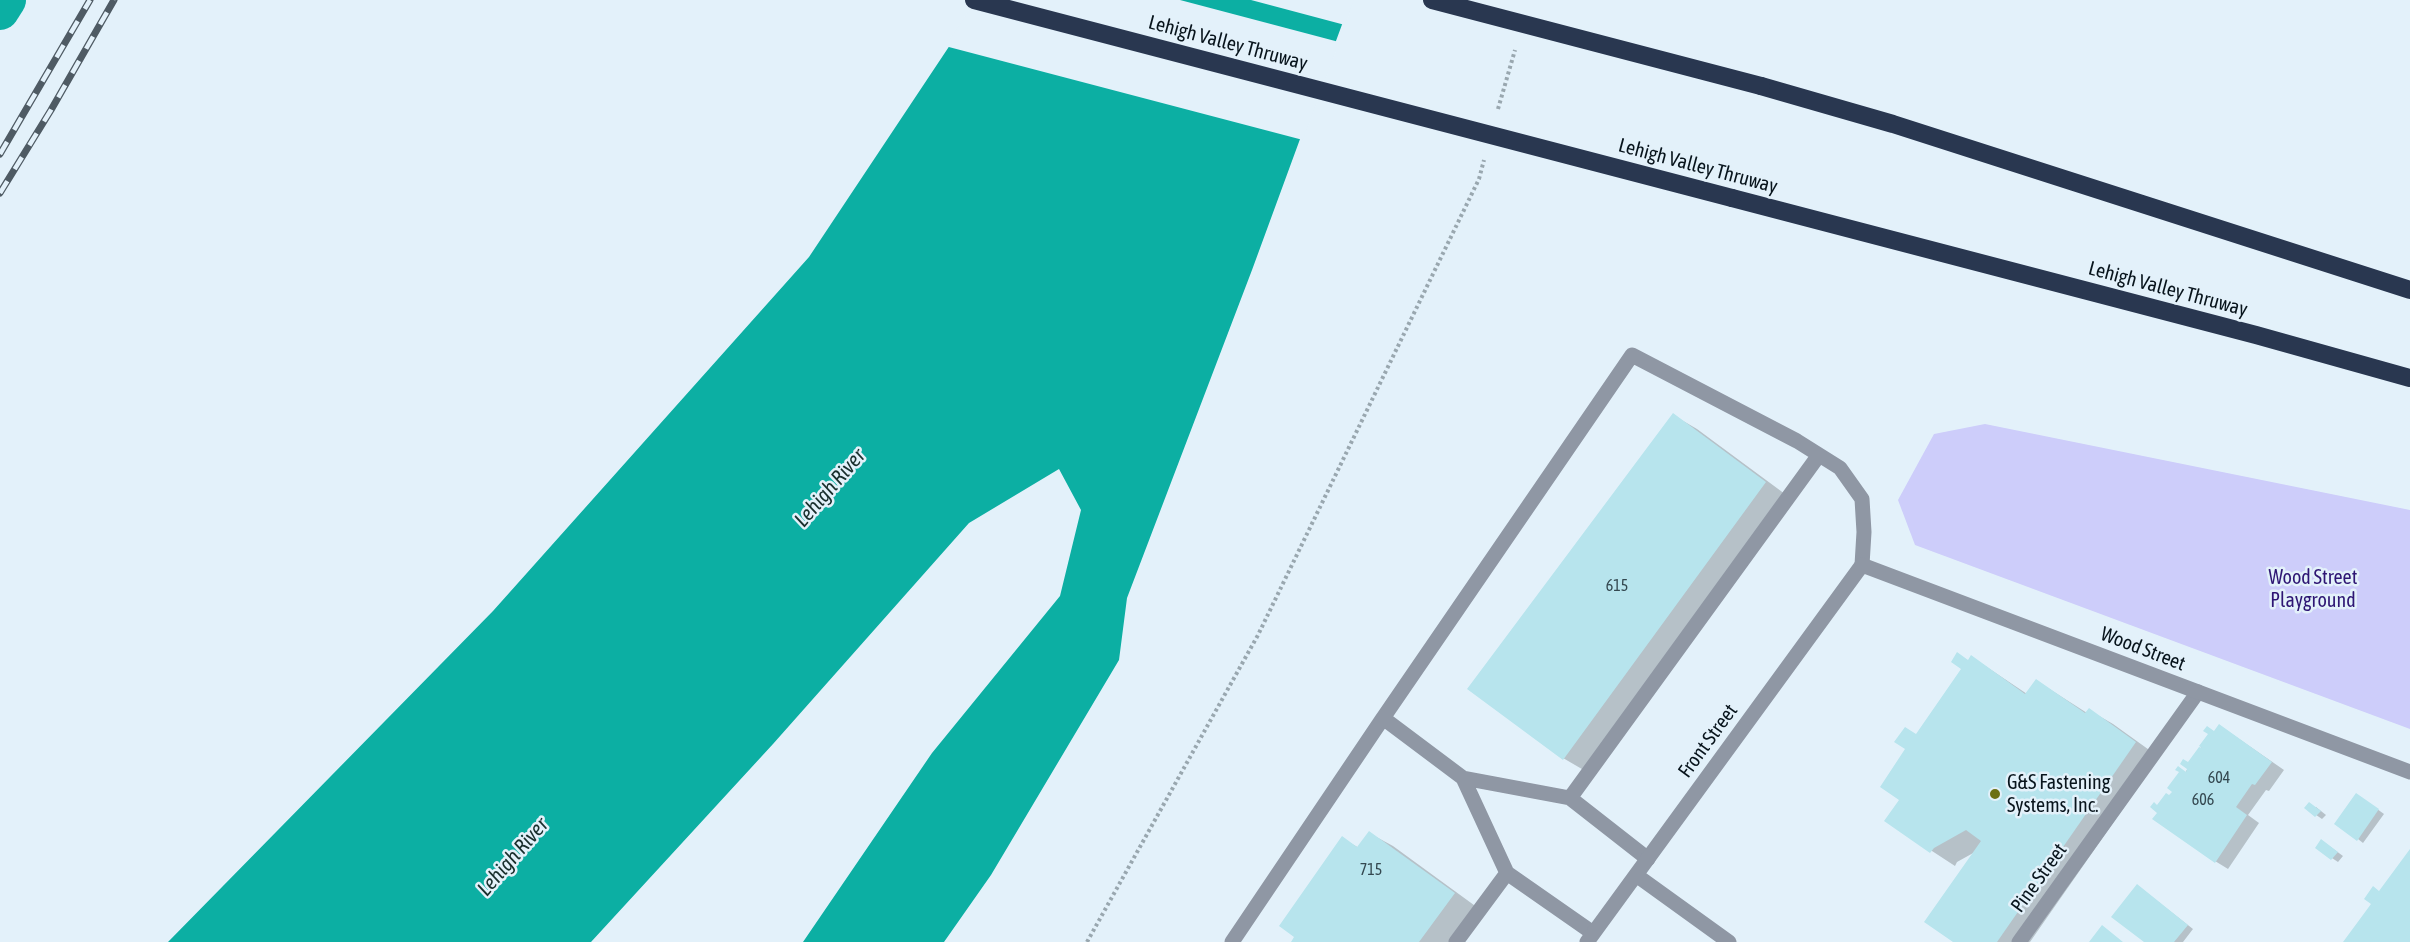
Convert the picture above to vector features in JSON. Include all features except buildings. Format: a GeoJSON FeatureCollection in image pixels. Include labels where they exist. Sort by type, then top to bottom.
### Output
{"type":"FeatureCollection","features":[{"type":"Feature","properties":{"kind":"highway","name":"Lehigh Valley Thruway"},"geometry":{"type":"LineString","coordinates":[[974,0],[2256,335],[2410,378]]}},
{"type":"Feature","properties":{"kind":"highway"},"geometry":{"type":"LineString","coordinates":[[1432,0],[1761,86],[1893,124],[2410,290]]}},
{"type":"Feature","properties":{"kind":"street"},"geometry":{"type":"LineString","coordinates":[[1232,942],[1632,355],[1749,415],[1840,468],[1862,499],[1864,532],[1862,565]]}},
{"type":"Feature","properties":{"kind":"street"},"geometry":{"type":"LineString","coordinates":[[1570,798],[1819,455]]}},
{"type":"Feature","properties":{"kind":"street","name":"Wood Street"},"geometry":{"type":"LineString","coordinates":[[1862,565],[2410,772]]}},
{"type":"Feature","properties":{"kind":"street","name":"Front Street"},"geometry":{"type":"LineString","coordinates":[[1590,938],[1862,565]]}},
{"type":"Feature","properties":{"kind":"street","name":"Pine Street"},"geometry":{"type":"LineString","coordinates":[[2019,942],[2198,692]]}},
{"type":"Feature","properties":{"kind":"street"},"geometry":{"type":"LineString","coordinates":[[1383,718],[1463,778],[1570,798],[1648,859]]}},
{"type":"Feature","properties":{"kind":"street"},"geometry":{"type":"LineString","coordinates":[[1463,778],[1507,873],[1590,938]]}},
{"type":"Feature","properties":{"kind":"street"},"geometry":{"type":"LineString","coordinates":[[1456,942],[1507,873]]}},
{"type":"Feature","properties":{"kind":"street"},"geometry":{"type":"LineString","coordinates":[[1636,875],[1729,942]]}},
{"type":"Feature","properties":{"kind":"path"},"geometry":{"type":"LineString","coordinates":[[1498,112],[1516,45]]}},
{"type":"Feature","properties":{"kind":"path"},"geometry":{"type":"LineString","coordinates":[[1087,942],[1258,635],[1479,179],[1485,156]]}},
{"type":"Feature","properties":{"kind":"green space","name":"Wood Street Playground"},"geometry":{"type":"Polygon","coordinates":[[[1985,424],[2410,510],[2410,729],[1915,545],[1898,500],[1934,434],[1985,424]]]}},
{"type":"Feature","properties":{"kind":"water","name":"Lehigh River"},"geometry":{"type":"Polygon","coordinates":[[[980,0],[1351,0],[1252,270],[1127,598],[1119,660],[991,875],[944,942],[803,942],[932,753],[1060,596],[1081,510],[1059,469],[969,523],[773,744],[591,942],[168,942],[493,611],[809,257],[980,0]]]}},
{"type":"Feature","properties":{"kind":"pier"},"geometry":{"type":"Polygon","coordinates":[[[976,0],[1180,0],[1339,42],[1303,140],[945,46],[976,0]]]}},
{"type":"Feature","properties":{"kind":"pier"},"geometry":{"type":"Polygon","coordinates":[[[1251,0],[1354,0],[1345,25],[1251,0]]]}},
{"type":"Feature","properties":{"kind":"waterway"},"geometry":{"type":"LineString","coordinates":[[0,11],[7,0]]}},
{"type":"Feature","properties":{"kind":"railway"},"geometry":{"type":"LineString","coordinates":[[0,154],[90,0]]}},
{"type":"Feature","properties":{"kind":"railway"},"geometry":{"type":"LineString","coordinates":[[0,193],[114,0]]}},
{"type":"Feature","properties":{"kind":"place","name":"G&S Fastening Systems, Inc."},"geometry":{"type":"Point","coordinates":[1995,794]}}]}
